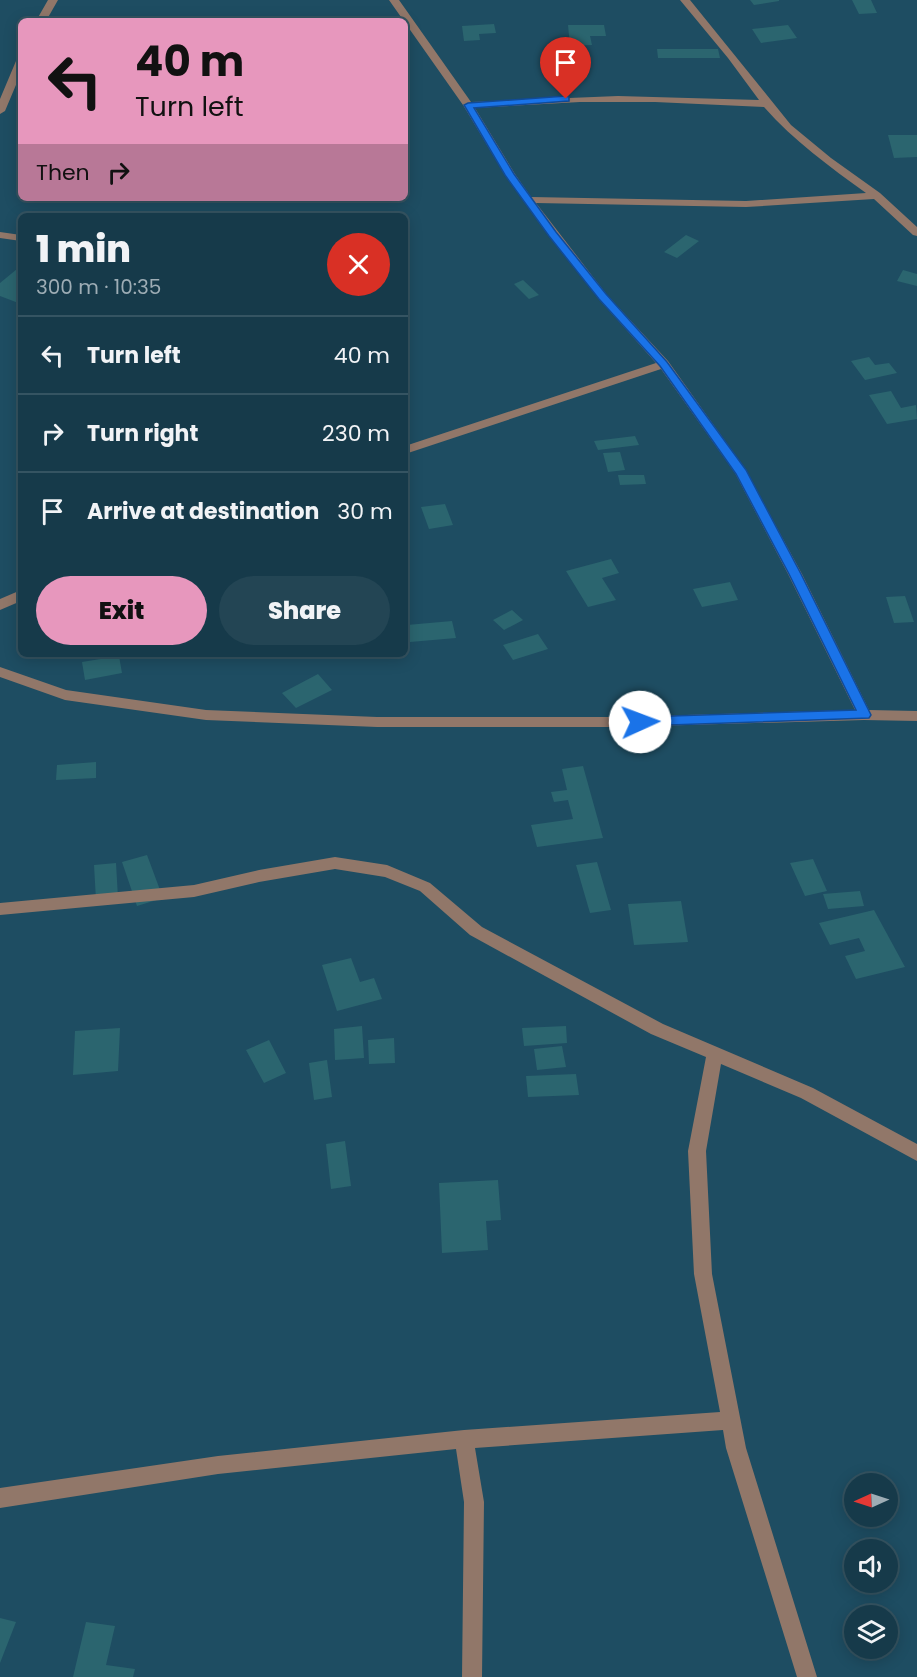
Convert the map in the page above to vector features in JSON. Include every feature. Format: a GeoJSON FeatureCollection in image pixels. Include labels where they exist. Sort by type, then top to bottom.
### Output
{"type":"FeatureCollection","features":[{"type":"Feature","properties":{"kind":"street"},"geometry":{"type":"LineString","coordinates":[[43,18],[53,0]]}},
{"type":"Feature","properties":{"kind":"street"},"geometry":{"type":"LineString","coordinates":[[394,0],[407,18]]}},
{"type":"Feature","properties":{"kind":"street"},"geometry":{"type":"LineString","coordinates":[[685,0],[732,56],[753,87],[795,134],[876,195],[915,229]]}},
{"type":"Feature","properties":{"kind":"street"},"geometry":{"type":"LineString","coordinates":[[408,20],[468,105],[510,175],[528,200],[603,297],[664,364],[741,472],[795,574],[864,715]]}},
{"type":"Feature","properties":{"kind":"street"},"geometry":{"type":"LineString","coordinates":[[0,111],[18,68]]}},
{"type":"Feature","properties":{"kind":"street"},"geometry":{"type":"LineString","coordinates":[[468,105],[527,100],[585,99],[714,100],[767,104]]}},
{"type":"Feature","properties":{"kind":"street"},"geometry":{"type":"LineString","coordinates":[[528,200],[781,204],[825,202],[876,195]]}},
{"type":"Feature","properties":{"kind":"street"},"geometry":{"type":"LineString","coordinates":[[0,235],[18,238]]}},
{"type":"Feature","properties":{"kind":"street"},"geometry":{"type":"LineString","coordinates":[[408,449],[664,364]]}},
{"type":"Feature","properties":{"kind":"street"},"geometry":{"type":"LineString","coordinates":[[0,605],[18,596]]}},
{"type":"Feature","properties":{"kind":"street"},"geometry":{"type":"LineString","coordinates":[[0,672],[65,695],[206,715],[377,722],[617,722],[864,715],[917,716]]}},
{"type":"Feature","properties":{"kind":"street"},"geometry":{"type":"LineString","coordinates":[[0,909],[194,891],[259,876],[335,863],[387,871],[425,886],[476,931],[657,1029],[807,1093],[917,1153]]}},
{"type":"Feature","properties":{"kind":"street"},"geometry":{"type":"LineString","coordinates":[[715,1054],[697,1151],[703,1274],[736,1448],[807,1677]]}},
{"type":"Feature","properties":{"kind":"street"},"geometry":{"type":"LineString","coordinates":[[0,1498],[218,1465],[464,1439],[731,1420]]}},
{"type":"Feature","properties":{"kind":"street"},"geometry":{"type":"LineString","coordinates":[[464,1439],[474,1502],[472,1677]]}},
{"type":"Feature","properties":{"kind":"building"},"geometry":{"type":"Polygon","coordinates":[[[750,0],[779,0],[779,1],[754,5],[750,0]]]}},
{"type":"Feature","properties":{"kind":"building"},"geometry":{"type":"Polygon","coordinates":[[[852,0],[871,0],[877,13],[859,14],[852,0]]]}},
{"type":"Feature","properties":{"kind":"building"},"geometry":{"type":"Polygon","coordinates":[[[494,24],[496,33],[479,34],[480,40],[464,41],[462,26],[494,24]]]}},
{"type":"Feature","properties":{"kind":"building"},"geometry":{"type":"Polygon","coordinates":[[[568,25],[604,25],[606,36],[590,36],[592,45],[570,46],[568,25]]]}},
{"type":"Feature","properties":{"kind":"building"},"geometry":{"type":"Polygon","coordinates":[[[788,25],[797,38],[761,43],[752,29],[788,25]]]}},
{"type":"Feature","properties":{"kind":"building"},"geometry":{"type":"Polygon","coordinates":[[[657,49],[718,49],[720,58],[658,58],[657,49]]]}},
{"type":"Feature","properties":{"kind":"building"},"geometry":{"type":"Polygon","coordinates":[[[888,135],[917,135],[917,157],[894,158],[888,135]]]}},
{"type":"Feature","properties":{"kind":"building"},"geometry":{"type":"Polygon","coordinates":[[[686,235],[699,241],[677,258],[664,252],[686,235]]]}},
{"type":"Feature","properties":{"kind":"building"},"geometry":{"type":"Polygon","coordinates":[[[18,270],[18,303],[0,296],[0,283],[18,270]]]}},
{"type":"Feature","properties":{"kind":"building"},"geometry":{"type":"Polygon","coordinates":[[[903,270],[917,274],[917,286],[897,281],[903,270]]]}},
{"type":"Feature","properties":{"kind":"building"},"geometry":{"type":"Polygon","coordinates":[[[523,280],[539,295],[529,299],[514,284],[523,280]]]}},
{"type":"Feature","properties":{"kind":"building"},"geometry":{"type":"Polygon","coordinates":[[[869,357],[875,365],[889,363],[897,373],[865,380],[851,361],[869,357]]]}},
{"type":"Feature","properties":{"kind":"building"},"geometry":{"type":"Polygon","coordinates":[[[891,391],[901,408],[916,405],[917,419],[887,424],[869,395],[891,391]]]}},
{"type":"Feature","properties":{"kind":"building"},"geometry":{"type":"Polygon","coordinates":[[[635,436],[639,445],[598,450],[594,441],[635,436]]]}},
{"type":"Feature","properties":{"kind":"building"},"geometry":{"type":"Polygon","coordinates":[[[620,452],[625,470],[608,472],[603,453],[620,452]]]}},
{"type":"Feature","properties":{"kind":"building"},"geometry":{"type":"Polygon","coordinates":[[[618,475],[644,475],[646,484],[620,485],[618,475]]]}},
{"type":"Feature","properties":{"kind":"building"},"geometry":{"type":"Polygon","coordinates":[[[445,504],[453,525],[429,529],[421,507],[445,504]]]}},
{"type":"Feature","properties":{"kind":"building"},"geometry":{"type":"Polygon","coordinates":[[[611,559],[619,573],[602,578],[616,600],[588,607],[566,571],[611,559]]]}},
{"type":"Feature","properties":{"kind":"building"},"geometry":{"type":"Polygon","coordinates":[[[730,582],[738,600],[702,607],[693,589],[730,582]]]}},
{"type":"Feature","properties":{"kind":"building"},"geometry":{"type":"Polygon","coordinates":[[[905,596],[914,622],[894,623],[886,597],[905,596]]]}},
{"type":"Feature","properties":{"kind":"building"},"geometry":{"type":"Polygon","coordinates":[[[512,610],[523,620],[504,630],[493,620],[512,610]]]}},
{"type":"Feature","properties":{"kind":"building"},"geometry":{"type":"Polygon","coordinates":[[[452,621],[456,638],[410,642],[408,625],[452,621]]]}},
{"type":"Feature","properties":{"kind":"building"},"geometry":{"type":"Polygon","coordinates":[[[538,634],[548,649],[513,660],[503,645],[538,634]]]}},
{"type":"Feature","properties":{"kind":"building"},"geometry":{"type":"Polygon","coordinates":[[[119,657],[122,673],[85,680],[82,662],[119,657]]]}},
{"type":"Feature","properties":{"kind":"building"},"geometry":{"type":"Polygon","coordinates":[[[318,674],[332,690],[296,708],[282,693],[318,674]]]}},
{"type":"Feature","properties":{"kind":"building"},"geometry":{"type":"Polygon","coordinates":[[[96,762],[96,778],[56,780],[57,765],[96,762]]]}},
{"type":"Feature","properties":{"kind":"building"},"geometry":{"type":"Polygon","coordinates":[[[583,766],[603,838],[537,847],[531,825],[573,819],[568,800],[554,802],[551,792],[567,790],[562,769],[583,766]]]}},
{"type":"Feature","properties":{"kind":"building"},"geometry":{"type":"Polygon","coordinates":[[[147,855],[163,898],[137,906],[122,862],[147,855]]]}},
{"type":"Feature","properties":{"kind":"building"},"geometry":{"type":"Polygon","coordinates":[[[813,859],[827,891],[805,896],[790,863],[813,859]]]}},
{"type":"Feature","properties":{"kind":"building"},"geometry":{"type":"Polygon","coordinates":[[[597,862],[611,910],[590,913],[576,865],[597,862]]]}},
{"type":"Feature","properties":{"kind":"building"},"geometry":{"type":"Polygon","coordinates":[[[116,863],[118,898],[96,900],[94,865],[116,863]]]}},
{"type":"Feature","properties":{"kind":"building"},"geometry":{"type":"Polygon","coordinates":[[[860,891],[864,906],[828,909],[823,894],[860,891]]]}},
{"type":"Feature","properties":{"kind":"building"},"geometry":{"type":"Polygon","coordinates":[[[681,901],[688,942],[634,945],[628,904],[681,901]]]}},
{"type":"Feature","properties":{"kind":"building"},"geometry":{"type":"Polygon","coordinates":[[[874,910],[905,967],[856,979],[845,956],[865,951],[859,938],[830,945],[819,923],[874,910]]]}},
{"type":"Feature","properties":{"kind":"building"},"geometry":{"type":"Polygon","coordinates":[[[351,958],[360,982],[374,978],[382,999],[337,1011],[322,965],[351,958]]]}},
{"type":"Feature","properties":{"kind":"building"},"geometry":{"type":"Polygon","coordinates":[[[362,1026],[364,1058],[335,1060],[334,1029],[362,1026]]]}},
{"type":"Feature","properties":{"kind":"building"},"geometry":{"type":"Polygon","coordinates":[[[566,1026],[567,1043],[524,1046],[522,1028],[566,1026]]]}},
{"type":"Feature","properties":{"kind":"building"},"geometry":{"type":"Polygon","coordinates":[[[120,1028],[118,1071],[73,1075],[75,1031],[120,1028]]]}},
{"type":"Feature","properties":{"kind":"building"},"geometry":{"type":"Polygon","coordinates":[[[394,1038],[395,1063],[369,1064],[368,1040],[394,1038]]]}},
{"type":"Feature","properties":{"kind":"building"},"geometry":{"type":"Polygon","coordinates":[[[269,1040],[286,1073],[264,1083],[246,1050],[269,1040]]]}},
{"type":"Feature","properties":{"kind":"building"},"geometry":{"type":"Polygon","coordinates":[[[562,1046],[566,1067],[537,1070],[534,1049],[562,1046]]]}},
{"type":"Feature","properties":{"kind":"building"},"geometry":{"type":"Polygon","coordinates":[[[327,1060],[332,1097],[314,1100],[309,1063],[327,1060]]]}},
{"type":"Feature","properties":{"kind":"building"},"geometry":{"type":"Polygon","coordinates":[[[576,1074],[579,1095],[528,1097],[526,1076],[576,1074]]]}},
{"type":"Feature","properties":{"kind":"building"},"geometry":{"type":"Polygon","coordinates":[[[345,1141],[351,1186],[331,1189],[326,1144],[345,1141]]]}},
{"type":"Feature","properties":{"kind":"building"},"geometry":{"type":"Polygon","coordinates":[[[498,1180],[501,1220],[486,1221],[488,1250],[442,1253],[439,1183],[498,1180]]]}},
{"type":"Feature","properties":{"kind":"building"},"geometry":{"type":"Polygon","coordinates":[[[0,1618],[16,1622],[0,1663],[0,1618]]]}},
{"type":"Feature","properties":{"kind":"building"},"geometry":{"type":"Polygon","coordinates":[[[86,1622],[115,1626],[106,1665],[135,1669],[133,1677],[73,1677],[86,1622]]]}},
{"type":"Feature","properties":{"kind":"route"},"geometry":{"type":"LineString","coordinates":[[566,99],[468,105],[510,175],[553,234],[603,297],[664,364],[741,472],[795,574],[864,715],[640,722]]}}]}
